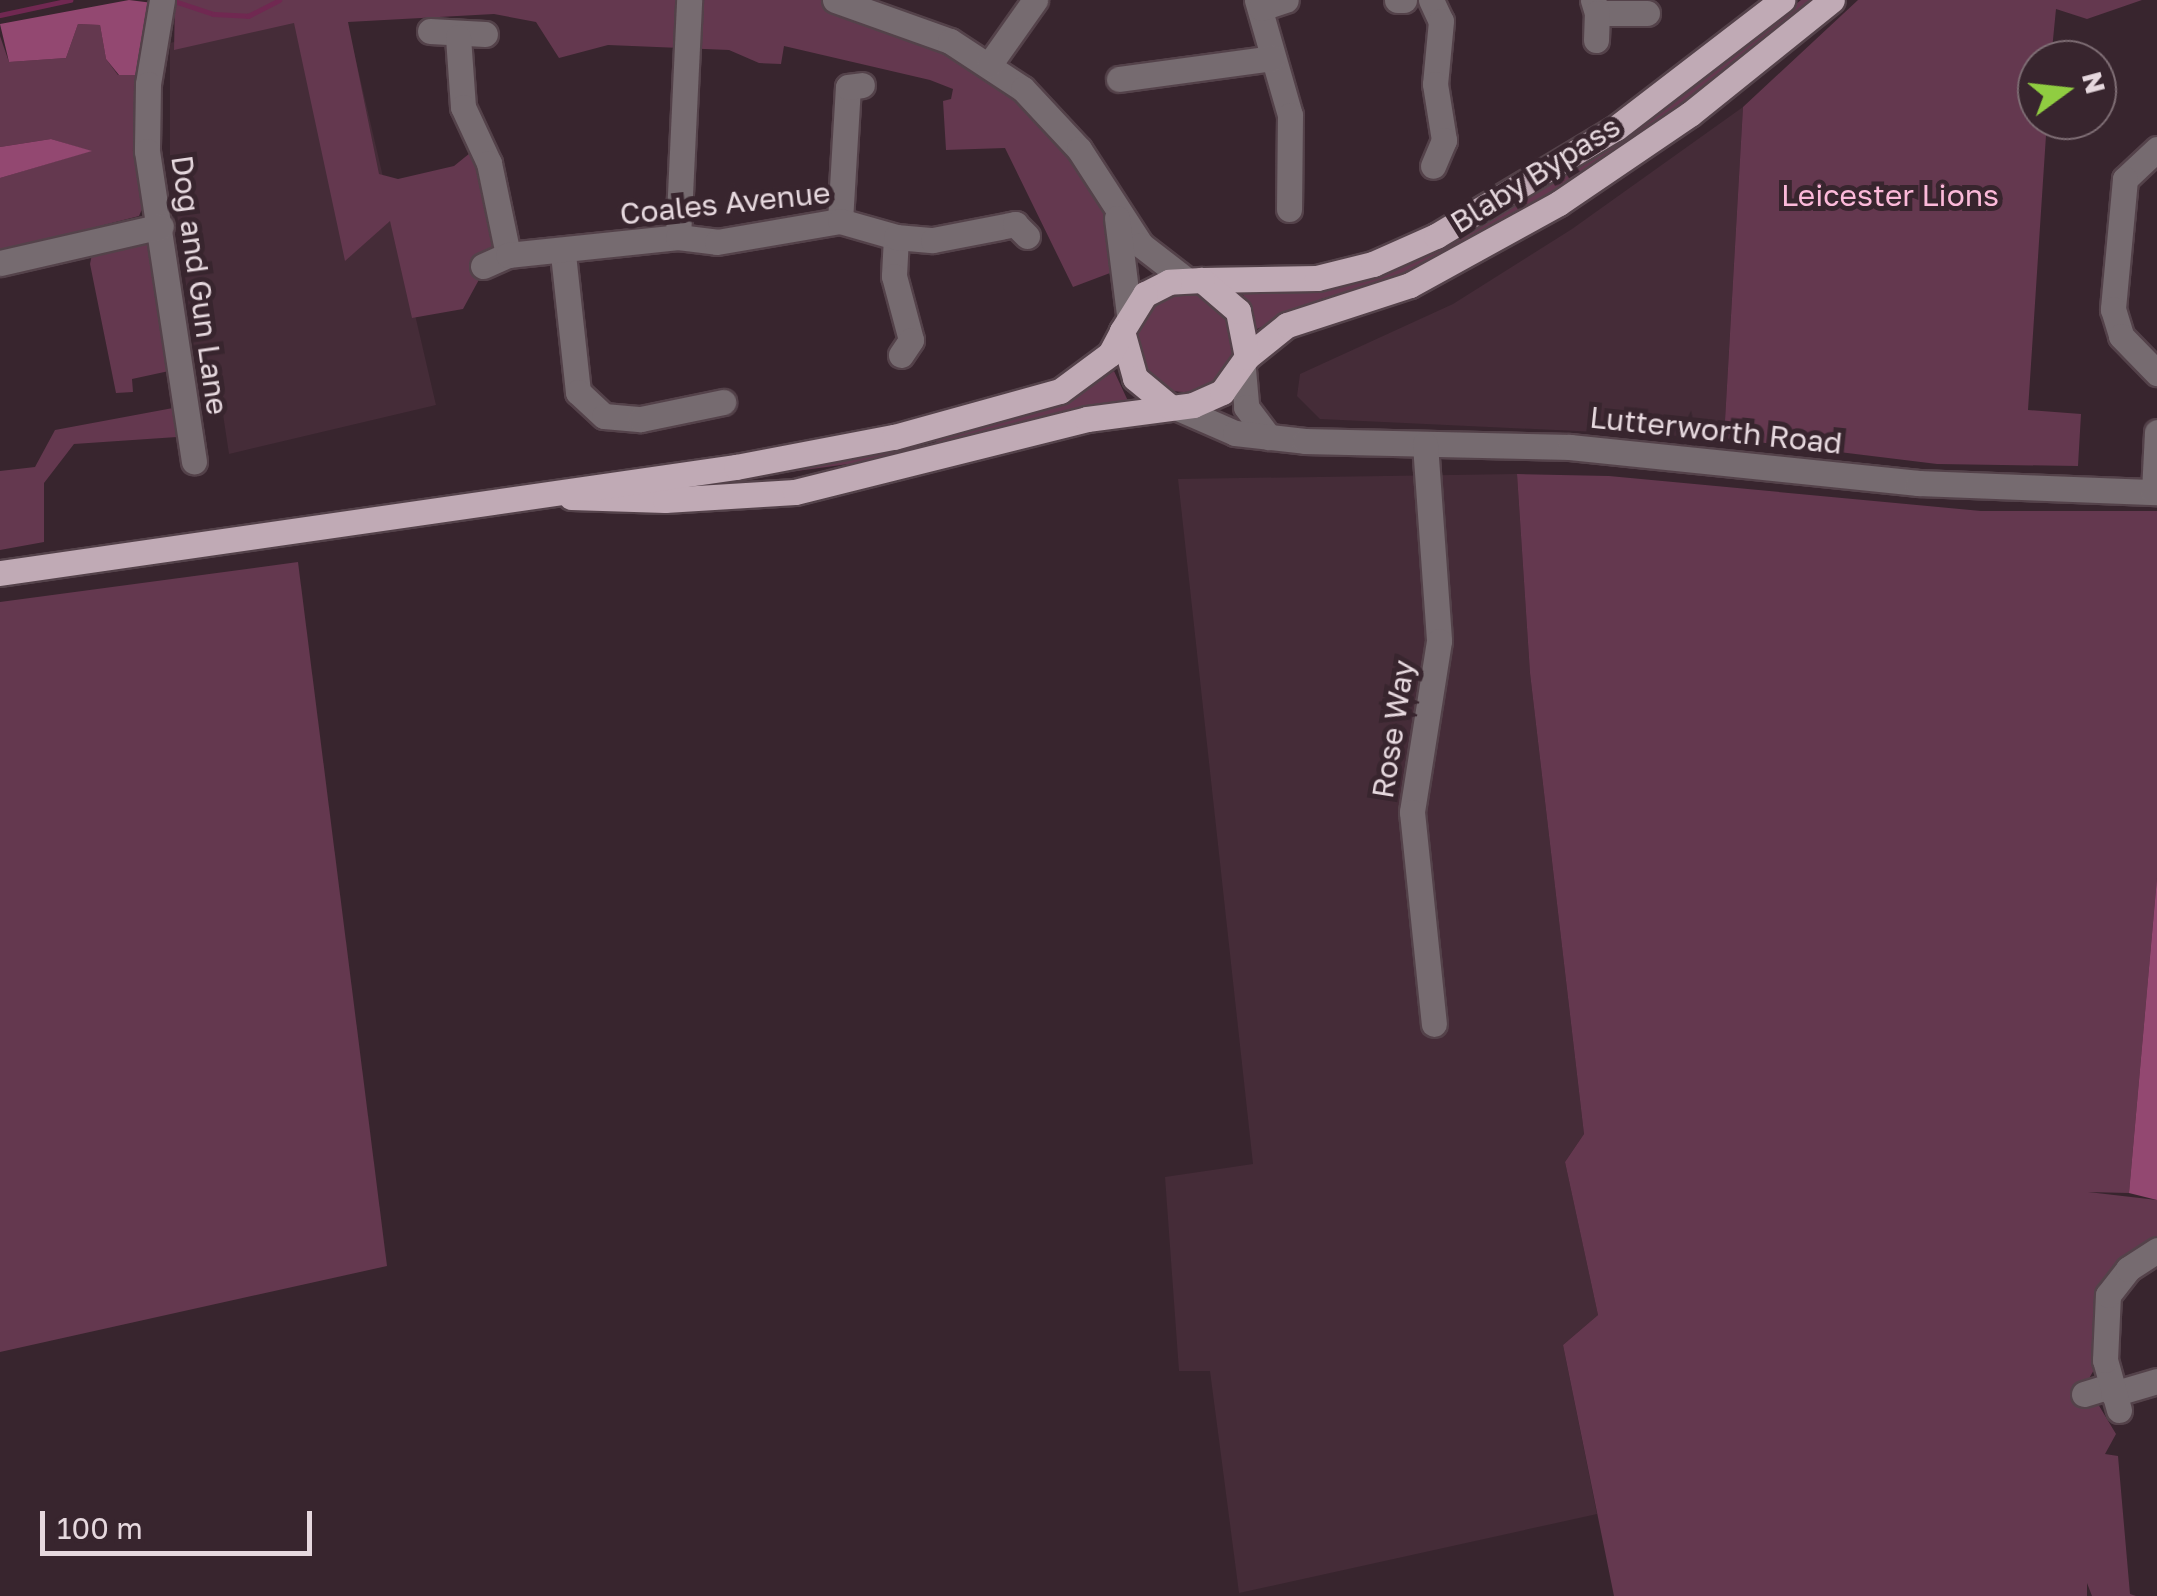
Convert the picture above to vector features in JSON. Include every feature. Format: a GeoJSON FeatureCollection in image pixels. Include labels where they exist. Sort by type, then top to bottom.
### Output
{"type":"FeatureCollection","features":[{"type":"Feature","properties":{"kind":"main road","name":"Blaby Bypass"},"geometry":{"type":"LineString","coordinates":[[1194,280],[1318,278],[1373,264],[1436,236],[1616,128],[1782,0]]}},
{"type":"Feature","properties":{"kind":"main road","name":"Blaby Bypass"},"geometry":{"type":"LineString","coordinates":[[1245,363],[1286,325],[1410,285],[1559,203],[1705,102],[1832,0]]}},
{"type":"Feature","properties":{"kind":"main road"},"geometry":{"type":"LineString","coordinates":[[0,573],[752,464],[1024,405],[1080,379],[1110,354],[1145,294],[1194,280],[1238,311],[1245,363],[1222,392],[1174,408],[1088,419],[795,492],[606,501],[548,494]]}},
{"type":"Feature","properties":{"kind":"main road"},"geometry":{"type":"LineString","coordinates":[[1126,322],[1134,378],[1174,408]]}},
{"type":"Feature","properties":{"kind":"street","name":"Dog and Gun Lane"},"geometry":{"type":"LineString","coordinates":[[162,0],[147,137],[194,461]]}},
{"type":"Feature","properties":{"kind":"street"},"geometry":{"type":"LineString","coordinates":[[678,238],[689,0]]}},
{"type":"Feature","properties":{"kind":"street"},"geometry":{"type":"LineString","coordinates":[[835,0],[950,41],[1023,90],[1079,149],[1116,212],[1142,245],[1194,280]]}},
{"type":"Feature","properties":{"kind":"street"},"geometry":{"type":"LineString","coordinates":[[989,65],[1035,0]]}},
{"type":"Feature","properties":{"kind":"street"},"geometry":{"type":"LineString","coordinates":[[1431,0],[1441,22],[1435,84],[1455,139],[1433,166]]}},
{"type":"Feature","properties":{"kind":"street"},"geometry":{"type":"LineString","coordinates":[[1268,3],[1273,58],[1290,115],[1290,209]]}},
{"type":"Feature","properties":{"kind":"street"},"geometry":{"type":"LineString","coordinates":[[1596,40],[1595,6],[1647,13]]}},
{"type":"Feature","properties":{"kind":"street"},"geometry":{"type":"LineString","coordinates":[[430,31],[458,36],[484,34]]}},
{"type":"Feature","properties":{"kind":"street"},"geometry":{"type":"LineString","coordinates":[[458,36],[463,107],[489,163],[508,255]]}},
{"type":"Feature","properties":{"kind":"street"},"geometry":{"type":"LineString","coordinates":[[1119,79],[1273,58]]}},
{"type":"Feature","properties":{"kind":"street"},"geometry":{"type":"LineString","coordinates":[[840,221],[849,84]]}},
{"type":"Feature","properties":{"kind":"street"},"geometry":{"type":"LineString","coordinates":[[2157,148],[2125,179],[2113,310],[2120,336],[2157,373]]}},
{"type":"Feature","properties":{"kind":"street"},"geometry":{"type":"LineString","coordinates":[[1116,212],[1126,322]]}},
{"type":"Feature","properties":{"kind":"street","name":"Coales Avenue"},"geometry":{"type":"LineString","coordinates":[[483,266],[508,255],[563,254],[678,238],[717,242],[840,221],[896,238],[933,240],[1020,223]]}},
{"type":"Feature","properties":{"kind":"street"},"geometry":{"type":"LineString","coordinates":[[0,263],[161,226]]}},
{"type":"Feature","properties":{"kind":"street"},"geometry":{"type":"LineString","coordinates":[[896,238],[894,276],[910,340],[901,354]]}},
{"type":"Feature","properties":{"kind":"street"},"geometry":{"type":"LineString","coordinates":[[563,254],[578,392],[604,416],[641,419],[695,396],[723,402]]}},
{"type":"Feature","properties":{"kind":"street"},"geometry":{"type":"LineString","coordinates":[[1245,363],[1246,407],[1269,436]]}},
{"type":"Feature","properties":{"kind":"street","name":"Lutterworth Road"},"geometry":{"type":"LineString","coordinates":[[1174,408],[1235,433],[1269,436],[1739,460],[1961,487],[2155,492]]}},
{"type":"Feature","properties":{"kind":"street"},"geometry":{"type":"LineString","coordinates":[[2155,492],[2157,432]]}},
{"type":"Feature","properties":{"kind":"street","name":"Rose Way"},"geometry":{"type":"LineString","coordinates":[[1425,444],[1439,641],[1412,812],[1434,1024]]}},
{"type":"Feature","properties":{"kind":"street"},"geometry":{"type":"LineString","coordinates":[[2114,1397],[2104,1350],[2108,1295],[2128,1269],[2157,1250]]}},
{"type":"Feature","properties":{"kind":"street"},"geometry":{"type":"LineString","coordinates":[[2084,1394],[2114,1397],[2157,1381]]}},
{"type":"Feature","properties":{"kind":"shaded area"},"geometry":{"type":"Polygon","coordinates":[[[129,0],[153,3],[140,75],[119,75],[106,59],[100,25],[78,24],[66,58],[9,62],[0,24],[129,0]]]}},
{"type":"Feature","properties":{"kind":"shaded area"},"geometry":{"type":"Polygon","coordinates":[[[286,14],[347,22],[436,405],[229,454],[221,401],[200,396],[170,158],[170,43],[286,14]]]}},
{"type":"Feature","properties":{"kind":"shaded area"},"geometry":{"type":"Polygon","coordinates":[[[1743,107],[1724,438],[1320,419],[1297,396],[1300,374],[1453,304],[1572,229],[1743,107]]]}},
{"type":"Feature","properties":{"kind":"shaded area"},"geometry":{"type":"Polygon","coordinates":[[[51,139],[92,151],[0,178],[0,147],[51,139]]]}},
{"type":"Feature","properties":{"kind":"shaded area"},"geometry":{"type":"Polygon","coordinates":[[[1517,474],[1530,673],[1584,1134],[1565,1162],[1598,1315],[1563,1345],[1597,1514],[1239,1593],[1210,1371],[1179,1371],[1165,1177],[1253,1164],[1178,479],[1517,474]]]}},
{"type":"Feature","properties":{"kind":"shaded area"},"geometry":{"type":"Polygon","coordinates":[[[2157,878],[2157,1200],[2129,1193],[2157,878]]]}},
{"type":"Feature","properties":{"kind":"green space"},"geometry":{"type":"Polygon","coordinates":[[[175,0],[835,0],[950,41],[1042,126],[1116,213],[1118,270],[1073,287],[1005,148],[946,150],[943,101],[951,99],[953,89],[930,80],[784,46],[781,64],[759,63],[729,50],[608,45],[559,58],[536,22],[494,14],[348,22],[379,174],[398,179],[454,166],[480,145],[507,228],[463,309],[412,318],[390,221],[345,261],[294,23],[174,50],[175,0]]]}},
{"type":"Feature","properties":{"kind":"green space"},"geometry":{"type":"Polygon","coordinates":[[[1801,0],[1816,0],[1698,95],[1548,197],[1407,275],[1321,299],[1257,329],[1242,292],[1328,286],[1442,245],[1625,137],[1801,0]]]}},
{"type":"Feature","properties":{"kind":"green space","name":"Leicester Lions"},"geometry":{"type":"Polygon","coordinates":[[[1858,0],[2142,0],[2087,19],[2056,9],[2053,40],[2017,40],[2017,140],[2046,140],[2028,410],[2081,414],[2078,466],[1937,464],[1724,438],[1743,107],[1858,0]]]}},
{"type":"Feature","properties":{"kind":"green space"},"geometry":{"type":"Polygon","coordinates":[[[78,24],[100,25],[106,59],[118,75],[140,75],[142,209],[139,216],[96,227],[97,233],[0,256],[0,178],[90,151],[51,139],[0,147],[0,36],[9,62],[66,58],[78,24]]]}},
{"type":"Feature","properties":{"kind":"green space"},"geometry":{"type":"Polygon","coordinates":[[[152,242],[169,371],[132,379],[133,392],[116,393],[90,264],[92,254],[152,242]]]}},
{"type":"Feature","properties":{"kind":"green space"},"geometry":{"type":"Polygon","coordinates":[[[1184,292],[1212,300],[1226,314],[1234,342],[1226,370],[1212,384],[1184,392],[1156,384],[1142,370],[1134,342],[1142,314],[1156,300],[1184,292]]]}},
{"type":"Feature","properties":{"kind":"green space"},"geometry":{"type":"Polygon","coordinates":[[[1114,371],[1128,401],[934,451],[937,438],[1071,400],[1114,371]]]}},
{"type":"Feature","properties":{"kind":"green space"},"geometry":{"type":"Polygon","coordinates":[[[173,408],[177,437],[74,444],[44,483],[44,542],[0,550],[0,471],[35,467],[55,430],[173,408]]]}},
{"type":"Feature","properties":{"kind":"green space"},"geometry":{"type":"Polygon","coordinates":[[[919,441],[915,455],[738,479],[919,441]]]}},
{"type":"Feature","properties":{"kind":"green space"},"geometry":{"type":"Polygon","coordinates":[[[1517,474],[1609,476],[1981,511],[2157,511],[2157,878],[2129,1193],[2088,1192],[2157,1200],[2157,1240],[2098,1295],[2095,1368],[2086,1384],[2116,1434],[2105,1454],[2118,1456],[2130,1594],[2136,1596],[2092,1596],[2087,1583],[2087,1596],[1614,1596],[1563,1345],[1598,1315],[1565,1162],[1584,1134],[1530,673],[1517,474]]]}},
{"type":"Feature","properties":{"kind":"green space"},"geometry":{"type":"Polygon","coordinates":[[[298,562],[387,1266],[0,1352],[0,602],[298,562]]]}},
{"type":"Feature","properties":{"kind":"waterway"},"geometry":{"type":"LineString","coordinates":[[0,15],[70,0]]}},
{"type":"Feature","properties":{"kind":"waterway"},"geometry":{"type":"LineString","coordinates":[[174,1],[213,14],[248,16],[279,0]]}}]}
